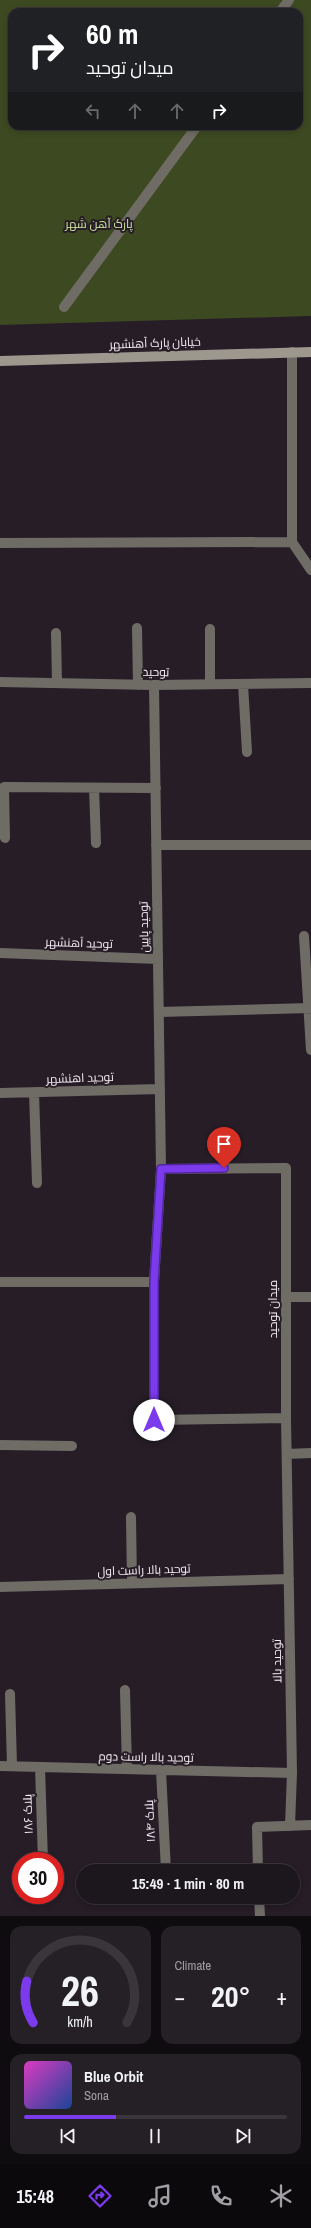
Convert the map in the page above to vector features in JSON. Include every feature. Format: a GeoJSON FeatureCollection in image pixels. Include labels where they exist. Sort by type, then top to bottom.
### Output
{"type":"FeatureCollection","features":[{"type":"Feature","properties":{"kind":"street"},"geometry":{"type":"LineString","coordinates":[[64,307],[194,130]]}},
{"type":"Feature","properties":{"kind":"street"},"geometry":{"type":"LineString","coordinates":[[292,352],[292,542],[311,570]]}},
{"type":"Feature","properties":{"kind":"street","name":"خیابان پارک آهنشهر"},"geometry":{"type":"LineString","coordinates":[[0,361],[311,352]]}},
{"type":"Feature","properties":{"kind":"street"},"geometry":{"type":"LineString","coordinates":[[0,543],[292,542]]}},
{"type":"Feature","properties":{"kind":"street"},"geometry":{"type":"LineString","coordinates":[[137,628],[138,685]]}},
{"type":"Feature","properties":{"kind":"street"},"geometry":{"type":"LineString","coordinates":[[210,630],[210,684]]}},
{"type":"Feature","properties":{"kind":"street"},"geometry":{"type":"LineString","coordinates":[[56,633],[57,683]]}},
{"type":"Feature","properties":{"kind":"street","name":"توحید"},"geometry":{"type":"LineString","coordinates":[[0,682],[138,685],[311,683]]}},
{"type":"Feature","properties":{"kind":"street"},"geometry":{"type":"LineString","coordinates":[[243,684],[247,752]]}},
{"type":"Feature","properties":{"kind":"street","name":"توحید پایین"},"geometry":{"type":"LineString","coordinates":[[154,685],[161,1169]]}},
{"type":"Feature","properties":{"kind":"street"},"geometry":{"type":"LineString","coordinates":[[6,838],[4,787],[156,788]]}},
{"type":"Feature","properties":{"kind":"street"},"geometry":{"type":"LineString","coordinates":[[94,788],[96,843]]}},
{"type":"Feature","properties":{"kind":"street"},"geometry":{"type":"LineString","coordinates":[[156,845],[311,845]]}},
{"type":"Feature","properties":{"kind":"street"},"geometry":{"type":"LineString","coordinates":[[304,936],[310,1008],[311,1050]]}},
{"type":"Feature","properties":{"kind":"street","name":"توحید آهنشهر"},"geometry":{"type":"LineString","coordinates":[[0,953],[158,959]]}},
{"type":"Feature","properties":{"kind":"street"},"geometry":{"type":"LineString","coordinates":[[159,1012],[310,1008]]}},
{"type":"Feature","properties":{"kind":"street","name":"توحید اهنشهر"},"geometry":{"type":"LineString","coordinates":[[0,1093],[160,1089]]}},
{"type":"Feature","properties":{"kind":"street"},"geometry":{"type":"LineString","coordinates":[[34,1093],[37,1183]]}},
{"type":"Feature","properties":{"kind":"street","name":"میدان توحید"},"geometry":{"type":"LineString","coordinates":[[161,1169],[286,1168],[286,1418]]}},
{"type":"Feature","properties":{"kind":"street"},"geometry":{"type":"LineString","coordinates":[[161,1169],[154,1282],[154,1420],[286,1418]]}},
{"type":"Feature","properties":{"kind":"street"},"geometry":{"type":"LineString","coordinates":[[0,1282],[154,1282]]}},
{"type":"Feature","properties":{"kind":"street"},"geometry":{"type":"LineString","coordinates":[[286,1297],[311,1297]]}},
{"type":"Feature","properties":{"kind":"street","name":"توحید بالا"},"geometry":{"type":"LineString","coordinates":[[286,1418],[292,1773],[290,1826]]}},
{"type":"Feature","properties":{"kind":"street"},"geometry":{"type":"LineString","coordinates":[[0,1445],[72,1446]]}},
{"type":"Feature","properties":{"kind":"street"},"geometry":{"type":"LineString","coordinates":[[287,1454],[311,1453]]}},
{"type":"Feature","properties":{"kind":"street"},"geometry":{"type":"LineString","coordinates":[[131,1517],[132,1583]]}},
{"type":"Feature","properties":{"kind":"street","name":"توحید بالا راست اول"},"geometry":{"type":"LineString","coordinates":[[0,1587],[289,1579]]}},
{"type":"Feature","properties":{"kind":"street"},"geometry":{"type":"LineString","coordinates":[[125,1690],[127,1769]]}},
{"type":"Feature","properties":{"kind":"street"},"geometry":{"type":"LineString","coordinates":[[10,1694],[12,1766]]}},
{"type":"Feature","properties":{"kind":"street","name":"توحید بالا راست دوم"},"geometry":{"type":"LineString","coordinates":[[0,1766],[292,1773]]}},
{"type":"Feature","properties":{"kind":"street","name":"پلاک ۱۸۶"},"geometry":{"type":"LineString","coordinates":[[40,1767],[43,1852]]}},
{"type":"Feature","properties":{"kind":"street","name":"پلاک ۱۸۴"},"geometry":{"type":"LineString","coordinates":[[161,1770],[166,1864]]}},
{"type":"Feature","properties":{"kind":"street"},"geometry":{"type":"LineString","coordinates":[[258,1864],[257,1827],[311,1825]]}},
{"type":"Feature","properties":{"kind":"street"},"geometry":{"type":"LineString","coordinates":[[259,1904],[260,1916]]}},
{"type":"Feature","properties":{"kind":"green space","name":"پارک آهن شهر"},"geometry":{"type":"Polygon","coordinates":[[[0,0],[311,0],[311,316],[0,325],[0,0]]]}},
{"type":"Feature","properties":{"kind":"route"},"geometry":{"type":"LineString","coordinates":[[154,1420],[154,1282],[161,1169],[224,1168]]}}]}
